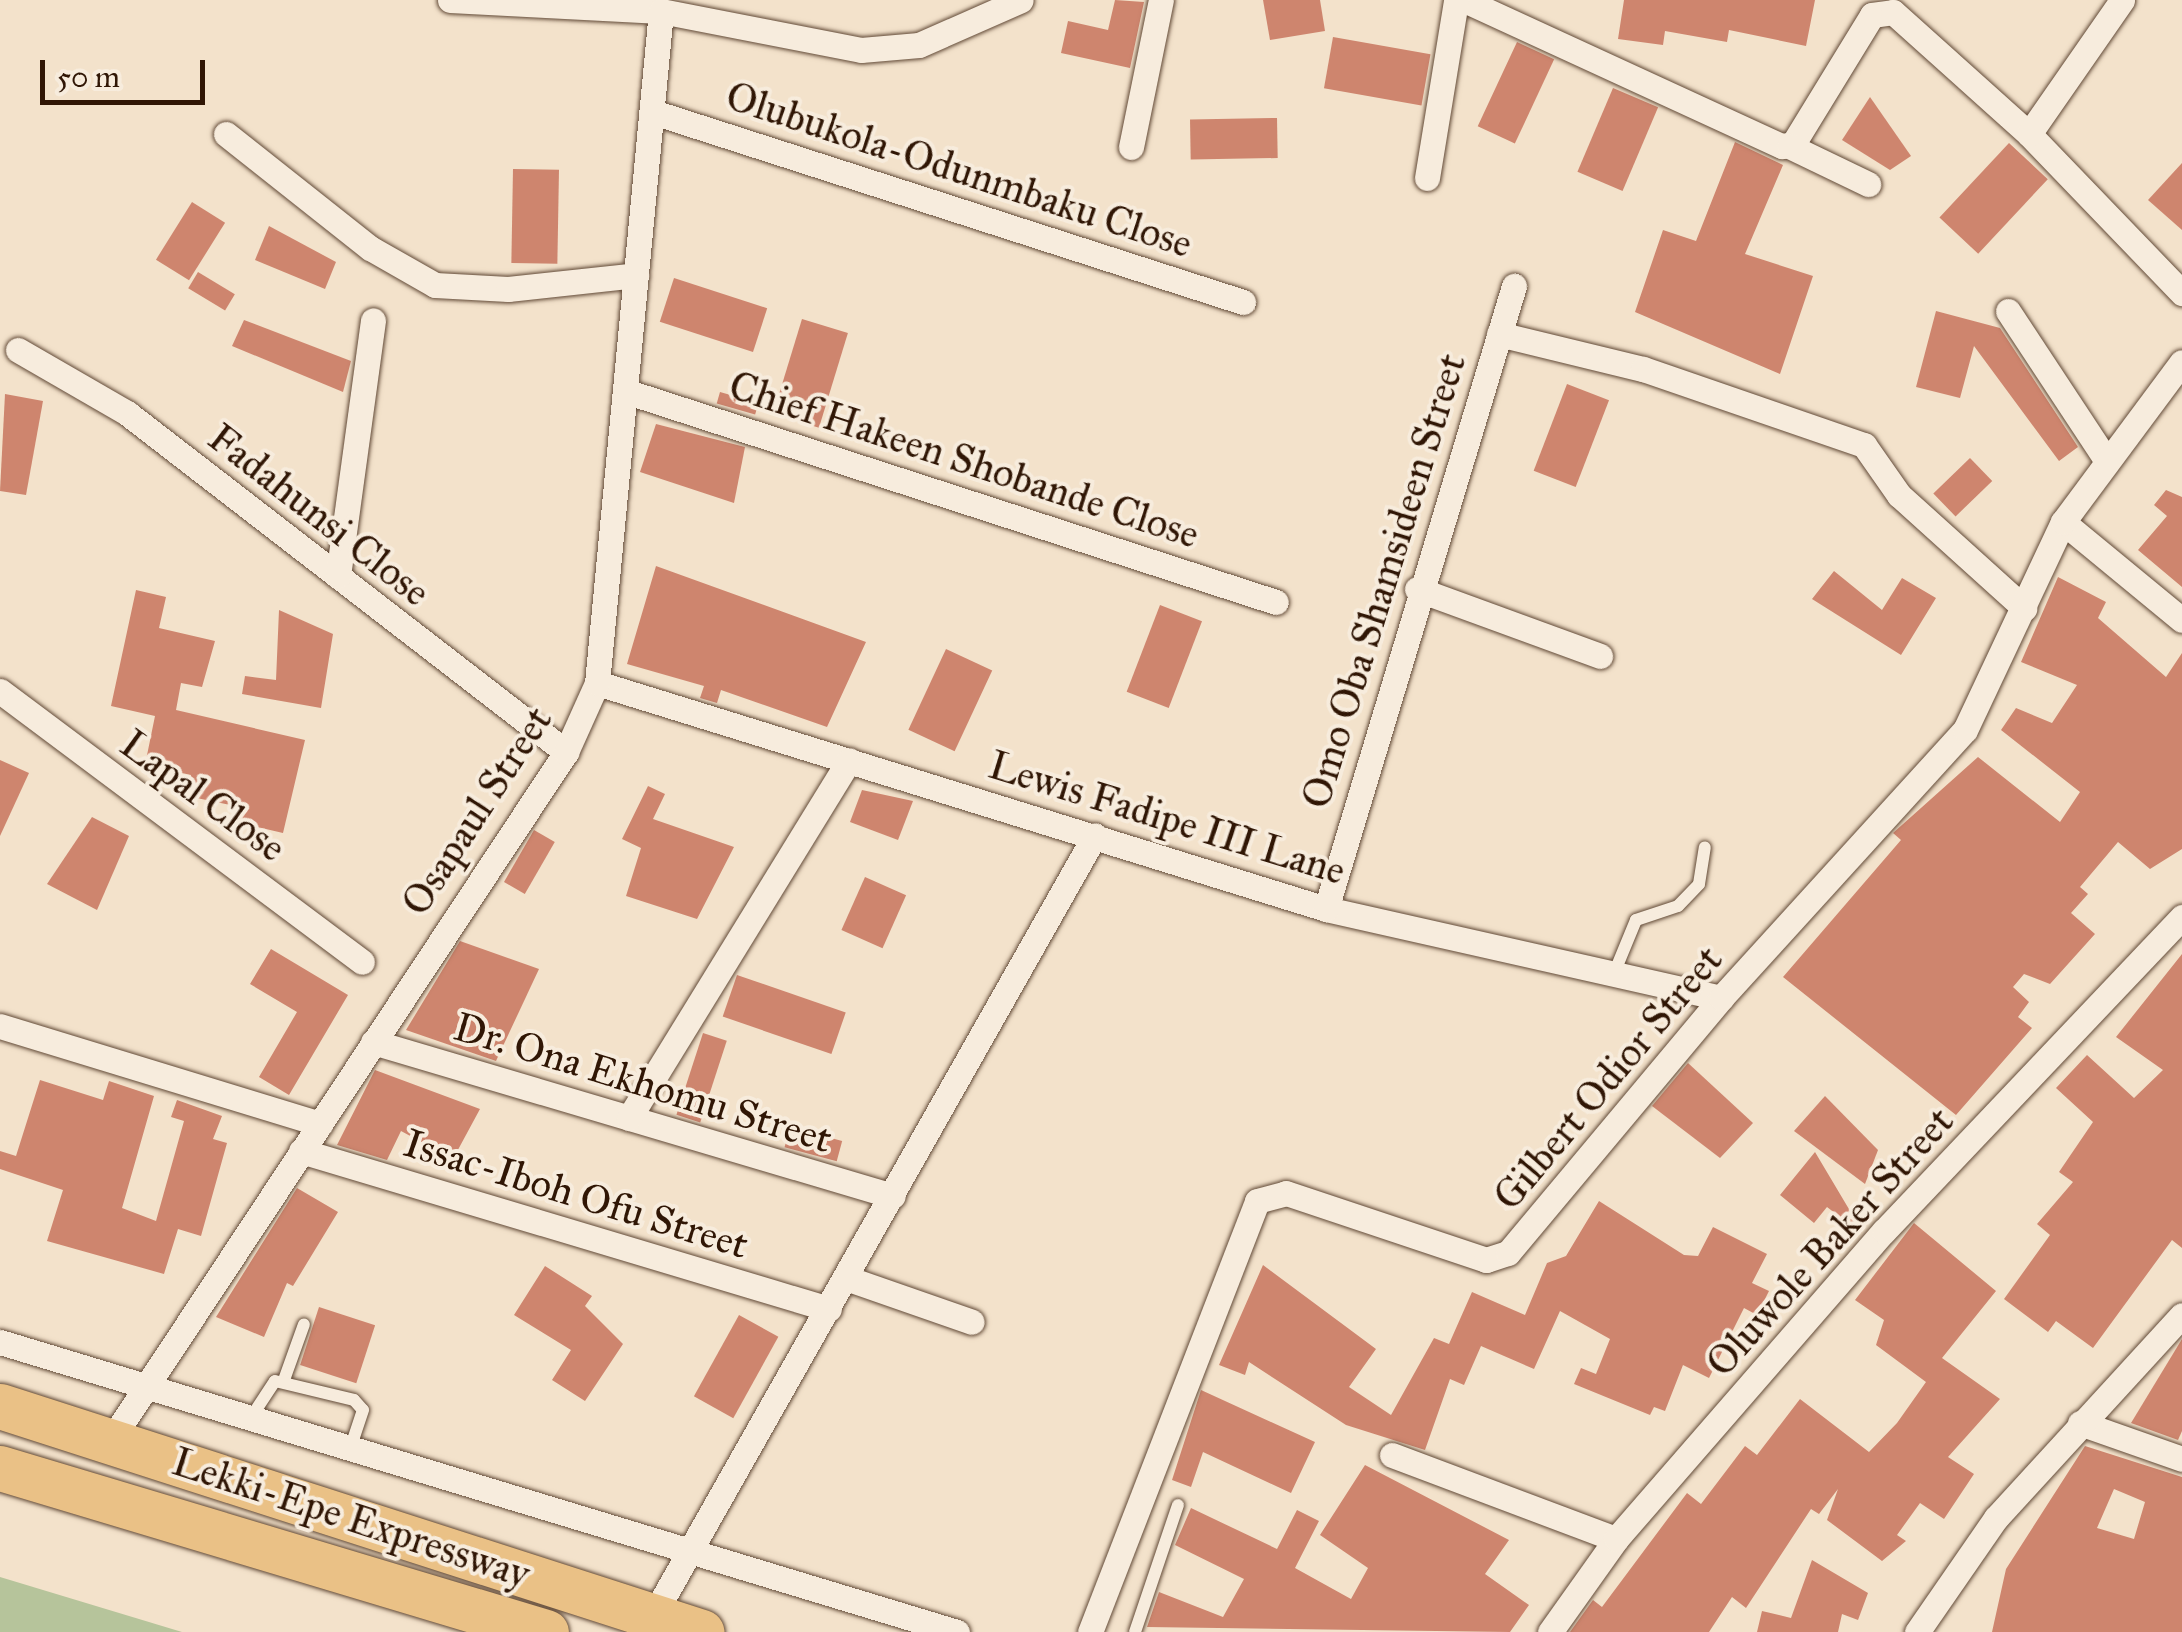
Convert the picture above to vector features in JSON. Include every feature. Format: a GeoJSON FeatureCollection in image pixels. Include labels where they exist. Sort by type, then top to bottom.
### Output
{"type":"FeatureCollection","features":[{"type":"Feature","properties":{"kind":"highway","name":"Lekki-Epe Expressway"},"geometry":{"type":"LineString","coordinates":[[0,1406],[702,1632]]}},
{"type":"Feature","properties":{"kind":"highway","name":"Lekki-Epe Expressway"},"geometry":{"type":"LineString","coordinates":[[0,1468],[546,1632]]}},
{"type":"Feature","properties":{"kind":"street"},"geometry":{"type":"LineString","coordinates":[[450,0],[632,4],[888,49],[919,45],[1022,0]]}},
{"type":"Feature","properties":{"kind":"street"},"geometry":{"type":"LineString","coordinates":[[1132,147],[1161,0]]}},
{"type":"Feature","properties":{"kind":"street"},"geometry":{"type":"LineString","coordinates":[[1426,178],[1460,0],[1868,184]]}},
{"type":"Feature","properties":{"kind":"street"},"geometry":{"type":"LineString","coordinates":[[2028,134],[2122,0]]}},
{"type":"Feature","properties":{"kind":"street"},"geometry":{"type":"LineString","coordinates":[[1789,146],[1884,10],[2028,134],[2182,293]]}},
{"type":"Feature","properties":{"kind":"street","name":"Osapaul Street"},"geometry":{"type":"LineString","coordinates":[[111,1440],[566,752],[597,684],[628,392],[661,11]]}},
{"type":"Feature","properties":{"kind":"street","name":"Olubukola-Odunmbaku Close"},"geometry":{"type":"LineString","coordinates":[[652,112],[1243,302]]}},
{"type":"Feature","properties":{"kind":"street"},"geometry":{"type":"LineString","coordinates":[[226,134],[370,248],[435,285],[508,288],[636,275]]}},
{"type":"Feature","properties":{"kind":"street","name":"Omo Oba Shamsideen Street"},"geometry":{"type":"LineString","coordinates":[[1326,909],[1417,589],[1514,286]]}},
{"type":"Feature","properties":{"kind":"street"},"geometry":{"type":"LineString","coordinates":[[2008,311],[2106,458]]}},
{"type":"Feature","properties":{"kind":"street"},"geometry":{"type":"LineString","coordinates":[[338,576],[373,320]]}},
{"type":"Feature","properties":{"kind":"street","name":"Omo Oba Shamsideen Street"},"geometry":{"type":"LineString","coordinates":[[1499,334],[1643,369],[1864,445],[1899,495],[2024,608]]}},
{"type":"Feature","properties":{"kind":"street","name":"Fadahunsi Close"},"geometry":{"type":"LineString","coordinates":[[18,350],[127,413],[566,752]]}},
{"type":"Feature","properties":{"kind":"street","name":"Gilbert Odior Street"},"geometry":{"type":"LineString","coordinates":[[1090,1632],[1257,1201],[1309,1198],[1501,1258],[1721,998],[1957,741],[2063,522],[2106,458],[2182,362]]}},
{"type":"Feature","properties":{"kind":"street","name":"Chief Hakeen Shobande Close"},"geometry":{"type":"LineString","coordinates":[[628,392],[1276,602]]}},
{"type":"Feature","properties":{"kind":"street"},"geometry":{"type":"LineString","coordinates":[[2063,522],[2182,620]]}},
{"type":"Feature","properties":{"kind":"street"},"geometry":{"type":"LineString","coordinates":[[1417,589],[1600,656]]}},
{"type":"Feature","properties":{"kind":"street","name":"Lewis Fadipe III Lane"},"geometry":{"type":"LineString","coordinates":[[597,684],[1326,909],[1615,971],[1721,998]]}},
{"type":"Feature","properties":{"kind":"street","name":"Lapal Close"},"geometry":{"type":"LineString","coordinates":[[0,691],[362,962]]}},
{"type":"Feature","properties":{"kind":"street"},"geometry":{"type":"LineString","coordinates":[[630,1118],[849,760]]}},
{"type":"Feature","properties":{"kind":"street"},"geometry":{"type":"LineString","coordinates":[[653,1616],[1095,835]]}},
{"type":"Feature","properties":{"kind":"street","name":"Oluwole Baker Street"},"geometry":{"type":"LineString","coordinates":[[1550,1632],[1616,1540],[1884,1230],[2182,916]]}},
{"type":"Feature","properties":{"kind":"street"},"geometry":{"type":"LineString","coordinates":[[0,1026],[320,1124]]}},
{"type":"Feature","properties":{"kind":"street","name":"Dr. Ona Ekhomu Street"},"geometry":{"type":"LineString","coordinates":[[373,1042],[892,1196]]}},
{"type":"Feature","properties":{"kind":"street","name":"Issac-Iboh Ofu Street"},"geometry":{"type":"LineString","coordinates":[[301,1152],[829,1309]]}},
{"type":"Feature","properties":{"kind":"street"},"geometry":{"type":"LineString","coordinates":[[846,1278],[972,1322]]}},
{"type":"Feature","properties":{"kind":"street"},"geometry":{"type":"LineString","coordinates":[[1917,1632],[1996,1518],[2182,1315]]}},
{"type":"Feature","properties":{"kind":"street"},"geometry":{"type":"LineString","coordinates":[[0,1342],[957,1632]]}},
{"type":"Feature","properties":{"kind":"street"},"geometry":{"type":"LineString","coordinates":[[2080,1423],[2182,1459]]}},
{"type":"Feature","properties":{"kind":"street"},"geometry":{"type":"LineString","coordinates":[[1392,1455],[1616,1540]]}},
{"type":"Feature","properties":{"kind":"lane"},"geometry":{"type":"LineString","coordinates":[[1615,971],[1636,920],[1678,906],[1700,884],[1705,847]]}},
{"type":"Feature","properties":{"kind":"lane"},"geometry":{"type":"LineString","coordinates":[[284,1380],[304,1324]]}},
{"type":"Feature","properties":{"kind":"lane"},"geometry":{"type":"LineString","coordinates":[[250,1418],[269,1385],[284,1380],[361,1404],[350,1448]]}},
{"type":"Feature","properties":{"kind":"lane"},"geometry":{"type":"LineString","coordinates":[[1135,1632],[1178,1505]]}},
{"type":"Feature","properties":{"kind":"green space"},"geometry":{"type":"Polygon","coordinates":[[[0,1577],[182,1632],[0,1632],[0,1577]]]}},
{"type":"Feature","properties":{"kind":"building"},"geometry":{"type":"Polygon","coordinates":[[[1115,0],[1144,2],[1130,68],[1061,53],[1068,21],[1108,30],[1115,0]]]}},
{"type":"Feature","properties":{"kind":"building"},"geometry":{"type":"Polygon","coordinates":[[[1263,0],[1320,0],[1325,31],[1270,40],[1263,0]]]}},
{"type":"Feature","properties":{"kind":"building"},"geometry":{"type":"Polygon","coordinates":[[[1624,0],[1815,0],[1806,46],[1729,30],[1727,42],[1665,31],[1663,45],[1618,39],[1624,0]]]}},
{"type":"Feature","properties":{"kind":"building"},"geometry":{"type":"Polygon","coordinates":[[[1333,37],[1430,54],[1421,105],[1324,88],[1333,37]]]}},
{"type":"Feature","properties":{"kind":"building"},"geometry":{"type":"Polygon","coordinates":[[[1517,42],[1554,59],[1515,144],[1478,126],[1517,42]]]}},
{"type":"Feature","properties":{"kind":"building"},"geometry":{"type":"Polygon","coordinates":[[[1613,88],[1658,107],[1623,191],[1577,172],[1613,88]]]}},
{"type":"Feature","properties":{"kind":"building"},"geometry":{"type":"Polygon","coordinates":[[[1870,97],[1911,156],[1890,170],[1842,140],[1870,97]]]}},
{"type":"Feature","properties":{"kind":"building"},"geometry":{"type":"Polygon","coordinates":[[[1277,118],[1278,158],[1191,160],[1190,120],[1277,118]]]}},
{"type":"Feature","properties":{"kind":"building"},"geometry":{"type":"Polygon","coordinates":[[[1735,142],[1783,165],[1745,254],[1813,276],[1780,374],[1635,312],[1663,230],[1696,241],[1735,142]]]}},
{"type":"Feature","properties":{"kind":"building"},"geometry":{"type":"Polygon","coordinates":[[[2009,143],[2048,179],[1978,254],[1939,218],[2009,143]]]}},
{"type":"Feature","properties":{"kind":"building"},"geometry":{"type":"Polygon","coordinates":[[[2182,163],[2182,230],[2148,200],[2182,163]]]}},
{"type":"Feature","properties":{"kind":"building"},"geometry":{"type":"Polygon","coordinates":[[[513,169],[559,170],[557,264],[511,263],[513,169]]]}},
{"type":"Feature","properties":{"kind":"building"},"geometry":{"type":"Polygon","coordinates":[[[192,202],[225,223],[189,280],[156,260],[192,202]]]}},
{"type":"Feature","properties":{"kind":"building"},"geometry":{"type":"Polygon","coordinates":[[[269,226],[336,262],[325,289],[255,260],[269,226]]]}},
{"type":"Feature","properties":{"kind":"building"},"geometry":{"type":"Polygon","coordinates":[[[198,272],[235,294],[225,310],[188,288],[198,272]]]}},
{"type":"Feature","properties":{"kind":"building"},"geometry":{"type":"Polygon","coordinates":[[[674,278],[767,308],[753,352],[660,322],[674,278]]]}},
{"type":"Feature","properties":{"kind":"building"},"geometry":{"type":"Polygon","coordinates":[[[1936,311],[2000,328],[2078,447],[2059,461],[1974,346],[1960,398],[1916,387],[1936,311]]]}},
{"type":"Feature","properties":{"kind":"building"},"geometry":{"type":"Polygon","coordinates":[[[802,319],[848,333],[819,428],[773,414],[802,319]]]}},
{"type":"Feature","properties":{"kind":"building"},"geometry":{"type":"Polygon","coordinates":[[[244,320],[351,361],[343,392],[232,346],[244,320]]]}},
{"type":"Feature","properties":{"kind":"building"},"geometry":{"type":"Polygon","coordinates":[[[1567,384],[1609,400],[1576,487],[1534,471],[1567,384]]]}},
{"type":"Feature","properties":{"kind":"building"},"geometry":{"type":"Polygon","coordinates":[[[720,392],[758,403],[755,415],[717,404],[720,392]]]}},
{"type":"Feature","properties":{"kind":"building"},"geometry":{"type":"Polygon","coordinates":[[[5,394],[43,401],[26,495],[0,491],[5,394]]]}},
{"type":"Feature","properties":{"kind":"building"},"geometry":{"type":"Polygon","coordinates":[[[656,424],[745,447],[734,503],[640,472],[656,424]]]}},
{"type":"Feature","properties":{"kind":"building"},"geometry":{"type":"Polygon","coordinates":[[[1970,458],[1992,481],[1956,516],[1933,493],[1970,458]]]}},
{"type":"Feature","properties":{"kind":"building"},"geometry":{"type":"Polygon","coordinates":[[[2166,490],[2182,497],[2182,587],[2138,550],[2167,516],[2154,505],[2166,490]]]}},
{"type":"Feature","properties":{"kind":"building"},"geometry":{"type":"Polygon","coordinates":[[[656,566],[866,642],[827,727],[721,690],[717,703],[700,698],[704,686],[627,664],[656,566]]]}},
{"type":"Feature","properties":{"kind":"building"},"geometry":{"type":"Polygon","coordinates":[[[1834,571],[1882,610],[1902,578],[1936,598],[1901,655],[1812,599],[1834,571]]]}},
{"type":"Feature","properties":{"kind":"building"},"geometry":{"type":"Polygon","coordinates":[[[2058,577],[2106,602],[2098,618],[2166,677],[2182,653],[2182,849],[2150,869],[2118,842],[2080,887],[2088,894],[2071,913],[2095,934],[2050,984],[2024,974],[2013,987],[2029,1002],[2018,1017],[2032,1028],[1956,1115],[1783,977],[1901,840],[1893,833],[1978,757],[2060,822],[2080,792],[2001,730],[2016,708],[2052,723],[2077,685],[2021,662],[2058,577]]]}},
{"type":"Feature","properties":{"kind":"building"},"geometry":{"type":"Polygon","coordinates":[[[136,590],[166,597],[159,628],[215,641],[202,687],[181,683],[176,710],[305,740],[283,833],[236,822],[240,807],[187,796],[191,775],[145,765],[155,716],[111,706],[136,590]]]}},
{"type":"Feature","properties":{"kind":"building"},"geometry":{"type":"Polygon","coordinates":[[[1160,605],[1202,621],[1169,708],[1127,692],[1160,605]]]}},
{"type":"Feature","properties":{"kind":"building"},"geometry":{"type":"Polygon","coordinates":[[[279,610],[333,634],[321,708],[242,694],[245,676],[276,680],[279,610]]]}},
{"type":"Feature","properties":{"kind":"building"},"geometry":{"type":"Polygon","coordinates":[[[946,649],[992,671],[955,751],[908,730],[946,649]]]}},
{"type":"Feature","properties":{"kind":"building"},"geometry":{"type":"Polygon","coordinates":[[[0,760],[29,773],[0,836],[0,760]]]}},
{"type":"Feature","properties":{"kind":"building"},"geometry":{"type":"Polygon","coordinates":[[[648,786],[665,794],[653,819],[734,847],[697,919],[626,896],[641,848],[622,839],[648,786]]]}},
{"type":"Feature","properties":{"kind":"building"},"geometry":{"type":"Polygon","coordinates":[[[862,790],[913,801],[898,840],[850,822],[862,790]]]}},
{"type":"Feature","properties":{"kind":"building"},"geometry":{"type":"Polygon","coordinates":[[[92,817],[129,836],[97,910],[47,884],[92,817]]]}},
{"type":"Feature","properties":{"kind":"building"},"geometry":{"type":"Polygon","coordinates":[[[534,830],[555,842],[525,894],[504,882],[534,830]]]}},
{"type":"Feature","properties":{"kind":"building"},"geometry":{"type":"Polygon","coordinates":[[[865,877],[906,895],[883,948],[841,930],[865,877]]]}},
{"type":"Feature","properties":{"kind":"building"},"geometry":{"type":"Polygon","coordinates":[[[460,941],[539,969],[496,1061],[406,1030],[460,941]]]}},
{"type":"Feature","properties":{"kind":"building"},"geometry":{"type":"Polygon","coordinates":[[[271,949],[348,995],[289,1095],[259,1077],[297,1012],[250,984],[271,949]]]}},
{"type":"Feature","properties":{"kind":"building"},"geometry":{"type":"Polygon","coordinates":[[[2182,954],[2182,1248],[2172,1240],[2093,1348],[2056,1321],[2048,1332],[2004,1299],[2050,1235],[2037,1224],[2073,1182],[2059,1172],[2093,1122],[2056,1088],[2087,1055],[2134,1098],[2163,1070],[2116,1037],[2182,954]]]}},
{"type":"Feature","properties":{"kind":"building"},"geometry":{"type":"Polygon","coordinates":[[[737,975],[846,1012],[831,1054],[723,1017],[737,975]]]}},
{"type":"Feature","properties":{"kind":"building"},"geometry":{"type":"Polygon","coordinates":[[[703,1033],[727,1041],[700,1123],[676,1115],[703,1033]]]}},
{"type":"Feature","properties":{"kind":"building"},"geometry":{"type":"Polygon","coordinates":[[[1688,1063],[1753,1123],[1720,1158],[1652,1106],[1688,1063]]]}},
{"type":"Feature","properties":{"kind":"building"},"geometry":{"type":"Polygon","coordinates":[[[375,1070],[480,1109],[453,1159],[401,1131],[387,1160],[337,1145],[375,1070]]]}},
{"type":"Feature","properties":{"kind":"building"},"geometry":{"type":"Polygon","coordinates":[[[40,1080],[103,1100],[109,1081],[154,1096],[122,1208],[156,1221],[184,1121],[171,1117],[177,1100],[222,1116],[213,1139],[227,1143],[201,1236],[178,1229],[164,1274],[47,1241],[63,1190],[0,1169],[0,1151],[16,1156],[40,1080]]]}},
{"type":"Feature","properties":{"kind":"building"},"geometry":{"type":"Polygon","coordinates":[[[1825,1096],[1878,1150],[1865,1184],[1794,1131],[1825,1096]]]}},
{"type":"Feature","properties":{"kind":"building"},"geometry":{"type":"Polygon","coordinates":[[[790,1127],[842,1141],[837,1161],[785,1147],[790,1127]]]}},
{"type":"Feature","properties":{"kind":"building"},"geometry":{"type":"Polygon","coordinates":[[[1815,1152],[1861,1233],[1827,1207],[1814,1223],[1780,1195],[1815,1152]]]}},
{"type":"Feature","properties":{"kind":"building"},"geometry":{"type":"Polygon","coordinates":[[[297,1188],[338,1212],[293,1286],[287,1283],[264,1337],[216,1317],[297,1188]]]}},
{"type":"Feature","properties":{"kind":"building"},"geometry":{"type":"Polygon","coordinates":[[[1599,1201],[1684,1255],[1698,1256],[1713,1227],[1767,1254],[1752,1283],[1769,1291],[1757,1315],[1744,1308],[1709,1378],[1683,1365],[1665,1411],[1654,1407],[1650,1415],[1574,1384],[1581,1368],[1596,1374],[1610,1339],[1560,1311],[1534,1369],[1481,1346],[1464,1385],[1450,1379],[1425,1450],[1346,1425],[1249,1362],[1245,1375],[1219,1365],[1263,1265],[1376,1349],[1349,1387],[1391,1415],[1434,1338],[1449,1344],[1472,1292],[1525,1315],[1547,1263],[1566,1256],[1599,1201]]]}},
{"type":"Feature","properties":{"kind":"building"},"geometry":{"type":"Polygon","coordinates":[[[1914,1223],[1996,1291],[1942,1358],[2000,1399],[1948,1457],[1974,1474],[1944,1519],[1920,1503],[1897,1535],[1906,1541],[1882,1561],[1827,1520],[1838,1489],[1819,1514],[1811,1509],[1746,1608],[1732,1597],[1709,1632],[1570,1632],[1593,1600],[1602,1607],[1687,1493],[1701,1504],[1745,1446],[1757,1455],[1800,1399],[1869,1452],[1897,1423],[1926,1382],[1876,1345],[1884,1320],[1855,1300],[1914,1223]]]}},
{"type":"Feature","properties":{"kind":"building"},"geometry":{"type":"Polygon","coordinates":[[[545,1266],[592,1296],[585,1306],[623,1344],[585,1401],[552,1380],[571,1350],[514,1315],[545,1266]]]}},
{"type":"Feature","properties":{"kind":"building"},"geometry":{"type":"Polygon","coordinates":[[[319,1307],[375,1325],[356,1383],[300,1365],[319,1307]]]}},
{"type":"Feature","properties":{"kind":"building"},"geometry":{"type":"Polygon","coordinates":[[[739,1315],[778,1337],[733,1418],[694,1396],[739,1315]]]}},
{"type":"Feature","properties":{"kind":"building"},"geometry":{"type":"Polygon","coordinates":[[[2182,1339],[2182,1431],[2178,1440],[2131,1423],[2182,1339]]]}},
{"type":"Feature","properties":{"kind":"building"},"geometry":{"type":"Polygon","coordinates":[[[1201,1390],[1315,1442],[1291,1493],[1203,1452],[1191,1487],[1172,1480],[1201,1390]]]}},
{"type":"Feature","properties":{"kind":"building"},"geometry":{"type":"Polygon","coordinates":[[[2085,1446],[2182,1477],[2182,1632],[1992,1632],[2006,1569],[2085,1446]],[[2114,1489],[2097,1528],[2134,1539],[2145,1502],[2114,1489]]]}},
{"type":"Feature","properties":{"kind":"building"},"geometry":{"type":"Polygon","coordinates":[[[1365,1465],[1509,1540],[1485,1574],[1529,1605],[1510,1632],[1147,1627],[1159,1592],[1223,1617],[1244,1579],[1175,1545],[1191,1508],[1277,1549],[1297,1510],[1319,1521],[1295,1568],[1351,1599],[1368,1568],[1320,1535],[1365,1465]]]}},
{"type":"Feature","properties":{"kind":"building"},"geometry":{"type":"Polygon","coordinates":[[[1812,1560],[1868,1593],[1858,1620],[1842,1614],[1838,1632],[1757,1632],[1762,1611],[1791,1618],[1812,1560]]]}}]}
